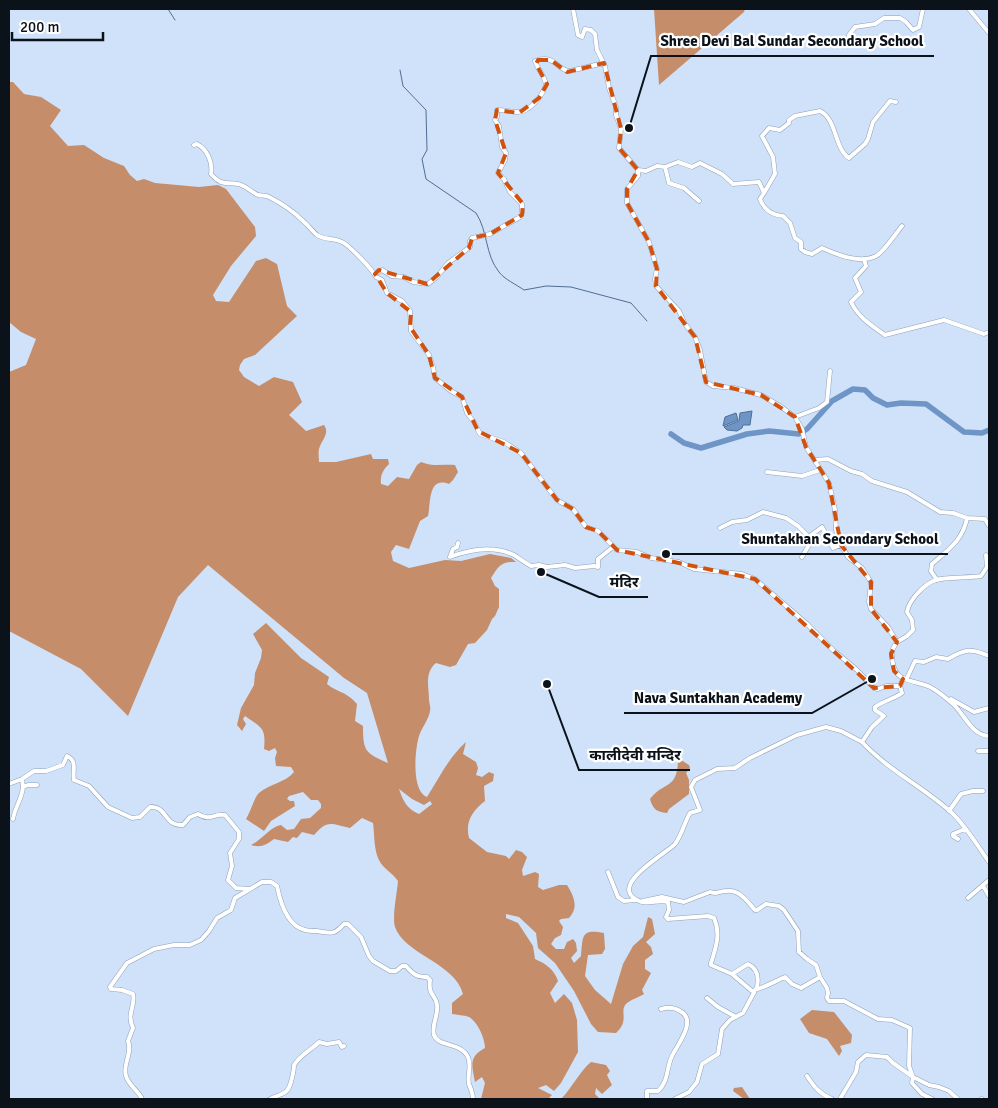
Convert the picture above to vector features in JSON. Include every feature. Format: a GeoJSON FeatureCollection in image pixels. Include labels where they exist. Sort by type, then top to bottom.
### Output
{"type":"FeatureCollection","features":[{"type":"Feature","properties":{"kind":"street"},"geometry":{"type":"LineString","coordinates":[[573,9],[578,35],[582,37],[586,29],[591,30],[595,34],[597,50],[604,63],[621,129],[619,148],[638,170],[638,176],[627,189],[627,203],[649,242],[658,269],[655,279],[656,286],[679,311],[685,324],[695,336],[700,350],[706,382],[713,386],[734,388],[761,395],[795,417],[802,429],[804,441],[829,483],[835,510],[836,530],[841,545],[848,557],[862,568],[870,582],[871,609],[888,627],[897,642]]}},
{"type":"Feature","properties":{"kind":"street"},"geometry":{"type":"LineString","coordinates":[[851,45],[849,35],[855,27],[875,24],[884,18],[900,18],[913,30],[917,29],[923,9]]}},
{"type":"Feature","properties":{"kind":"street"},"geometry":{"type":"LineString","coordinates":[[969,9],[989,33]]}},
{"type":"Feature","properties":{"kind":"street"},"geometry":{"type":"LineString","coordinates":[[374,274],[382,270],[392,276],[404,277],[413,282],[428,284],[437,277],[448,262],[470,247],[472,238],[490,234],[520,217],[522,204],[510,192],[504,179],[498,173],[505,160],[506,153],[502,147],[499,126],[495,120],[497,110],[520,113],[530,108],[539,98],[546,85],[535,61],[551,60],[570,72],[604,63]]}},
{"type":"Feature","properties":{"kind":"street"},"geometry":{"type":"LineString","coordinates":[[896,102],[890,101],[885,106],[873,122],[865,144],[849,158],[837,141],[831,125],[823,112],[795,116],[780,130],[769,128],[762,136],[773,157],[775,174],[760,199],[762,206],[774,215],[783,216],[790,223],[795,238],[801,242],[801,249],[812,254],[822,248],[842,256],[864,259],[878,256],[902,226]]}},
{"type":"Feature","properties":{"kind":"street"},"geometry":{"type":"LineString","coordinates":[[194,145],[202,146],[211,162],[211,174],[219,181],[226,184],[240,184],[258,195],[267,195],[284,206],[325,240],[334,239],[342,242],[355,252],[376,277],[382,280],[387,293],[402,301],[410,311],[411,331],[429,355],[435,378],[462,397],[467,413],[474,422],[478,432],[504,442],[521,453],[557,500],[573,509],[586,527],[598,531],[617,550],[637,552],[651,558],[679,562],[694,569],[742,574],[755,579],[807,624],[874,688],[900,686]]}},
{"type":"Feature","properties":{"kind":"street"},"geometry":{"type":"LineString","coordinates":[[638,170],[646,171],[657,166],[664,167],[678,162],[692,167],[700,163],[722,174],[733,184],[759,182],[764,192]]}},
{"type":"Feature","properties":{"kind":"street"},"geometry":{"type":"LineString","coordinates":[[664,167],[670,183],[684,188],[700,201]]}},
{"type":"Feature","properties":{"kind":"street"},"geometry":{"type":"LineString","coordinates":[[864,259],[866,266],[855,278],[861,292],[850,302],[854,310],[885,335],[944,320],[984,334],[989,332]]}},
{"type":"Feature","properties":{"kind":"street"},"geometry":{"type":"LineString","coordinates":[[795,417],[820,408],[827,402],[830,371]]}},
{"type":"Feature","properties":{"kind":"street"},"geometry":{"type":"LineString","coordinates":[[815,460],[828,459],[850,471],[862,474],[872,481],[907,492],[940,512],[953,513],[967,518],[985,519],[989,526]]}},
{"type":"Feature","properties":{"kind":"street"},"geometry":{"type":"LineString","coordinates":[[767,472],[802,476],[820,470]]}},
{"type":"Feature","properties":{"kind":"street"},"geometry":{"type":"LineString","coordinates":[[720,528],[732,522],[747,520],[763,512],[786,518],[809,536],[809,545],[802,557]]}},
{"type":"Feature","properties":{"kind":"street"},"geometry":{"type":"LineString","coordinates":[[937,580],[931,571],[932,564],[953,546],[964,531],[967,518]]}},
{"type":"Feature","properties":{"kind":"street"},"geometry":{"type":"LineString","coordinates":[[809,536],[822,527],[833,548],[841,545]]}},
{"type":"Feature","properties":{"kind":"street"},"geometry":{"type":"LineString","coordinates":[[458,543],[457,547],[452,549],[450,557],[486,548],[515,555],[531,566],[565,566],[575,568],[598,567],[598,560],[613,547]]}},
{"type":"Feature","properties":{"kind":"street"},"geometry":{"type":"LineString","coordinates":[[986,555],[987,567],[981,576],[937,580],[918,594],[911,602],[907,612],[912,620],[913,630],[897,642],[891,654],[894,671],[903,679],[928,686],[953,704],[982,735],[989,736]]}},
{"type":"Feature","properties":{"kind":"street"},"geometry":{"type":"LineString","coordinates":[[862,742],[872,727],[884,716],[875,710],[874,707],[902,693],[900,686],[903,679],[908,678],[915,661],[924,662],[936,657],[948,659],[961,652],[976,650],[989,656]]}},
{"type":"Feature","properties":{"kind":"street"},"geometry":{"type":"LineString","coordinates":[[940,694],[974,712],[989,708]]}},
{"type":"Feature","properties":{"kind":"street"},"geometry":{"type":"LineString","coordinates":[[932,1099],[922,1094],[912,1083],[910,1028],[892,1020],[878,1019],[844,1001],[829,1001],[826,998],[827,988],[820,977],[816,965],[807,960],[800,952],[798,931],[784,910],[779,906],[766,904],[754,910],[740,893],[727,890],[715,894],[710,892],[684,902],[662,897],[638,901],[630,891],[632,881],[648,864],[674,846],[690,813],[700,810],[691,788],[695,780],[717,769],[735,768],[750,758],[797,735],[826,727],[841,731],[862,742],[873,754],[949,811],[989,862]]}},
{"type":"Feature","properties":{"kind":"street"},"geometry":{"type":"LineString","coordinates":[[978,751],[989,752]]}},
{"type":"Feature","properties":{"kind":"street"},"geometry":{"type":"LineString","coordinates":[[9,784],[22,779],[34,771],[46,771],[63,765],[67,756],[75,763],[74,780],[89,786],[108,807],[132,818],[140,817],[150,807],[155,806],[161,810],[167,819],[177,826],[183,825],[190,817],[198,814],[205,818],[225,815],[239,832],[239,839],[230,853],[232,866],[228,880],[236,888],[248,890],[254,888]]}},
{"type":"Feature","properties":{"kind":"street"},"geometry":{"type":"LineString","coordinates":[[12,819],[16,805],[22,798],[24,787],[22,779]]}},
{"type":"Feature","properties":{"kind":"street"},"geometry":{"type":"LineString","coordinates":[[24,787],[38,785]]}},
{"type":"Feature","properties":{"kind":"street"},"geometry":{"type":"LineString","coordinates":[[949,811],[961,794],[982,791]]}},
{"type":"Feature","properties":{"kind":"street"},"geometry":{"type":"LineString","coordinates":[[958,839],[953,834],[965,829]]}},
{"type":"Feature","properties":{"kind":"street"},"geometry":{"type":"LineString","coordinates":[[608,872],[618,897],[624,901],[668,902],[669,910],[666,917],[668,919],[708,916],[714,918],[718,932],[718,945],[710,963],[711,966],[732,974],[752,991],[763,988],[766,984],[785,977],[792,984],[801,988],[820,977]]}},
{"type":"Feature","properties":{"kind":"street"},"geometry":{"type":"LineString","coordinates":[[968,898],[989,880]]}},
{"type":"Feature","properties":{"kind":"street"},"geometry":{"type":"LineString","coordinates":[[142,1099],[139,1092],[129,1083],[125,1075],[125,1067],[131,1047],[128,1041],[133,1028],[129,1017],[134,997],[133,994],[111,989],[110,987],[127,963],[141,955],[174,944],[190,945],[201,940],[217,918],[231,910],[235,898],[262,882],[271,882],[277,886],[285,911],[293,924],[299,928],[306,931],[330,934],[344,924],[348,924],[362,937],[369,956],[390,972],[406,966],[414,975],[420,978],[426,977],[430,980],[429,987],[432,996],[437,1002],[438,1013],[435,1017],[434,1037],[440,1042],[456,1046],[468,1056],[470,1064],[469,1083],[473,1099]]}},
{"type":"Feature","properties":{"kind":"street"},"geometry":{"type":"LineString","coordinates":[[983,886],[989,896]]}},
{"type":"Feature","properties":{"kind":"street"},"geometry":{"type":"LineString","coordinates":[[675,1099],[689,1092],[699,1079],[702,1064],[718,1054],[722,1030],[730,1020],[743,1013],[755,990],[758,982],[756,971],[752,966],[746,964],[732,974]]}},
{"type":"Feature","properties":{"kind":"street"},"geometry":{"type":"LineString","coordinates":[[707,998],[736,1018]]}},
{"type":"Feature","properties":{"kind":"street"},"geometry":{"type":"LineString","coordinates":[[647,1099],[647,1091],[658,1091],[665,1083],[671,1057],[682,1040],[686,1029],[685,1015],[682,1011],[671,1007],[661,1008]]}},
{"type":"Feature","properties":{"kind":"street"},"geometry":{"type":"LineString","coordinates":[[270,1099],[287,1092],[290,1088],[294,1065],[312,1047],[319,1042],[328,1044],[339,1042],[342,1047],[344,1046]]}},
{"type":"Feature","properties":{"kind":"street"},"geometry":{"type":"LineString","coordinates":[[840,1099],[856,1072],[858,1062],[866,1055],[887,1057],[913,1077],[928,1085],[939,1086],[949,1091],[958,1099]]}},
{"type":"Feature","properties":{"kind":"street"},"geometry":{"type":"LineString","coordinates":[[807,1076],[816,1089],[832,1099]]}},
{"type":"Feature","properties":{"kind":"highlighted area"},"geometry":{"type":"Polygon","coordinates":[[[538,60],[551,60],[567,72],[604,63],[621,129],[619,148],[638,170],[627,189],[627,203],[649,242],[657,269],[656,286],[695,337],[706,382],[761,395],[795,417],[806,447],[829,483],[841,545],[871,582],[871,609],[897,642],[891,654],[894,671],[903,679],[900,686],[874,688],[755,579],[617,550],[598,531],[586,527],[573,509],[557,500],[521,453],[478,431],[462,397],[435,378],[429,355],[410,327],[411,312],[387,293],[375,274],[379,270],[427,284],[469,248],[472,238],[490,234],[522,215],[523,204],[498,173],[506,153],[495,120],[497,110],[519,113],[539,98],[547,84],[536,64],[538,60]]]}},
{"type":"Feature","properties":{"kind":"shaded area"},"geometry":{"type":"Polygon","coordinates":[[[654,9],[745,9],[744,12],[659,85],[654,9]]]}},
{"type":"Feature","properties":{"kind":"shaded area"},"geometry":{"type":"Polygon","coordinates":[[[9,82],[13,82],[24,94],[41,97],[61,110],[50,126],[68,146],[84,145],[104,158],[124,166],[137,181],[144,179],[155,183],[199,187],[218,185],[226,189],[255,227],[256,236],[231,266],[213,295],[216,301],[229,302],[256,261],[266,258],[277,264],[287,306],[297,316],[255,355],[244,359],[239,370],[244,377],[259,386],[274,377],[293,382],[302,402],[289,415],[306,431],[324,425],[326,428],[326,434],[320,445],[319,462],[336,462],[371,454],[373,459],[388,459],[389,464],[382,473],[381,484],[388,486],[397,477],[409,479],[417,465],[421,462],[434,465],[455,465],[458,472],[453,480],[449,484],[437,484],[434,487],[430,498],[428,516],[420,521],[409,549],[396,545],[391,552],[393,561],[409,568],[445,560],[461,561],[490,554],[511,558],[516,562],[503,564],[491,578],[499,589],[499,607],[487,630],[475,643],[468,644],[456,665],[450,667],[436,663],[430,671],[428,680],[430,711],[419,736],[416,750],[416,778],[418,787],[427,797],[449,761],[466,742],[463,754],[476,762],[478,768],[476,775],[482,777],[489,772],[494,774],[493,781],[484,786],[485,801],[476,809],[469,822],[469,838],[487,852],[506,856],[509,859],[516,850],[522,852],[527,857],[522,870],[523,876],[535,872],[539,874],[538,887],[543,890],[559,885],[567,885],[572,893],[574,910],[569,918],[559,921],[563,927],[561,935],[555,938],[551,944],[556,949],[564,949],[567,942],[573,939],[576,943],[577,951],[571,958],[574,963],[581,956],[583,938],[587,933],[604,933],[605,949],[602,954],[588,955],[585,976],[595,990],[611,1004],[623,964],[633,946],[643,937],[648,917],[652,919],[655,934],[646,942],[651,947],[653,954],[645,960],[645,969],[651,973],[642,990],[644,994],[626,1004],[623,1010],[622,1024],[616,1033],[598,1032],[591,1024],[574,991],[555,963],[538,948],[536,933],[519,917],[506,914],[506,918],[518,923],[533,946],[535,959],[549,967],[554,973],[558,981],[550,993],[555,1003],[564,994],[572,1003],[577,1020],[578,1052],[561,1083],[554,1091],[546,1085],[538,1088],[552,1095],[548,1099],[481,1099],[485,1083],[482,1077],[475,1082],[472,1062],[476,1055],[485,1048],[482,1036],[472,1019],[463,1015],[452,1014],[452,1003],[463,994],[458,983],[440,966],[408,944],[395,927],[394,911],[398,881],[380,863],[375,846],[373,823],[362,818],[350,828],[330,824],[314,835],[302,832],[297,838],[293,837],[288,842],[274,839],[263,845],[251,845],[277,826],[281,825],[287,830],[294,829],[301,819],[310,818],[321,808],[318,800],[311,800],[303,792],[289,796],[287,799],[294,801],[295,806],[271,821],[264,831],[246,819],[259,793],[267,787],[286,779],[294,772],[291,767],[276,766],[275,758],[277,752],[275,748],[269,751],[264,749],[264,736],[259,726],[245,716],[243,719],[246,724],[242,731],[237,725],[241,708],[254,685],[255,673],[261,658],[262,650],[253,634],[266,623],[301,658],[329,677],[327,684],[346,694],[357,704],[355,721],[363,726],[367,750],[374,757],[388,763],[367,693],[344,678],[208,565],[178,597],[128,716],[81,669],[9,631],[9,372],[26,365],[36,339],[21,332],[9,322],[9,82]],[[399,789],[406,804],[411,810],[419,814],[432,804],[430,801],[424,805],[399,789]]]}},
{"type":"Feature","properties":{"kind":"shaded area"},"geometry":{"type":"Polygon","coordinates":[[[681,760],[689,765],[690,768],[686,773],[689,780],[689,794],[669,809],[667,813],[660,812],[654,808],[650,799],[672,781],[675,777],[678,761],[681,760]]]}},
{"type":"Feature","properties":{"kind":"shaded area"},"geometry":{"type":"Polygon","coordinates":[[[812,1010],[834,1012],[852,1035],[851,1043],[840,1046],[842,1051],[839,1056],[827,1039],[809,1033],[800,1019],[812,1010]]]}},
{"type":"Feature","properties":{"kind":"shaded area"},"geometry":{"type":"Polygon","coordinates":[[[591,1062],[606,1065],[610,1071],[607,1075],[612,1085],[602,1094],[596,1088],[595,1094],[600,1099],[561,1099],[583,1070],[591,1062]]]}},
{"type":"Feature","properties":{"kind":"shaded area"},"geometry":{"type":"Polygon","coordinates":[[[742,1087],[750,1099],[744,1099],[733,1091],[734,1088],[742,1087]]]}},
{"type":"Feature","properties":{"kind":"water"},"geometry":{"type":"Polygon","coordinates":[[[752,411],[750,425],[743,425],[737,431],[727,430],[724,427],[739,421],[740,413],[752,411]]]}},
{"type":"Feature","properties":{"kind":"water"},"geometry":{"type":"Polygon","coordinates":[[[736,413],[738,420],[723,426],[725,417],[736,413]]]}},
{"type":"Feature","properties":{"kind":"waterway"},"geometry":{"type":"LineString","coordinates":[[168,9],[175,20]]}},
{"type":"Feature","properties":{"kind":"waterway"},"geometry":{"type":"LineString","coordinates":[[400,70],[403,86],[426,110],[427,150],[422,159],[426,179],[476,213],[483,227],[491,258],[501,275],[524,290],[546,286],[571,287],[631,303],[647,321]]}},
{"type":"Feature","properties":{"kind":"waterway"},"geometry":{"type":"LineString","coordinates":[[671,434],[684,443],[701,448],[747,434],[769,431],[799,434],[807,429],[832,401],[853,389],[865,390],[873,398],[887,405],[901,403],[926,404],[964,432],[982,433],[989,430]]}},
{"type":"Feature","properties":{"kind":"place","name":"Shree Devi Bal Sundar Secondary School"},"geometry":{"type":"Point","coordinates":[629,128]}},
{"type":"Feature","properties":{"kind":"place","name":"Shuntakhan Secondary School"},"geometry":{"type":"Point","coordinates":[666,554]}},
{"type":"Feature","properties":{"kind":"place","name":"मंदिर"},"geometry":{"type":"Point","coordinates":[541,572]}},
{"type":"Feature","properties":{"kind":"place","name":"Nava Suntakhan Academy"},"geometry":{"type":"Point","coordinates":[872,679]}},
{"type":"Feature","properties":{"kind":"place","name":"कालीदेवी मन्दिर"},"geometry":{"type":"Point","coordinates":[547,684]}}]}
